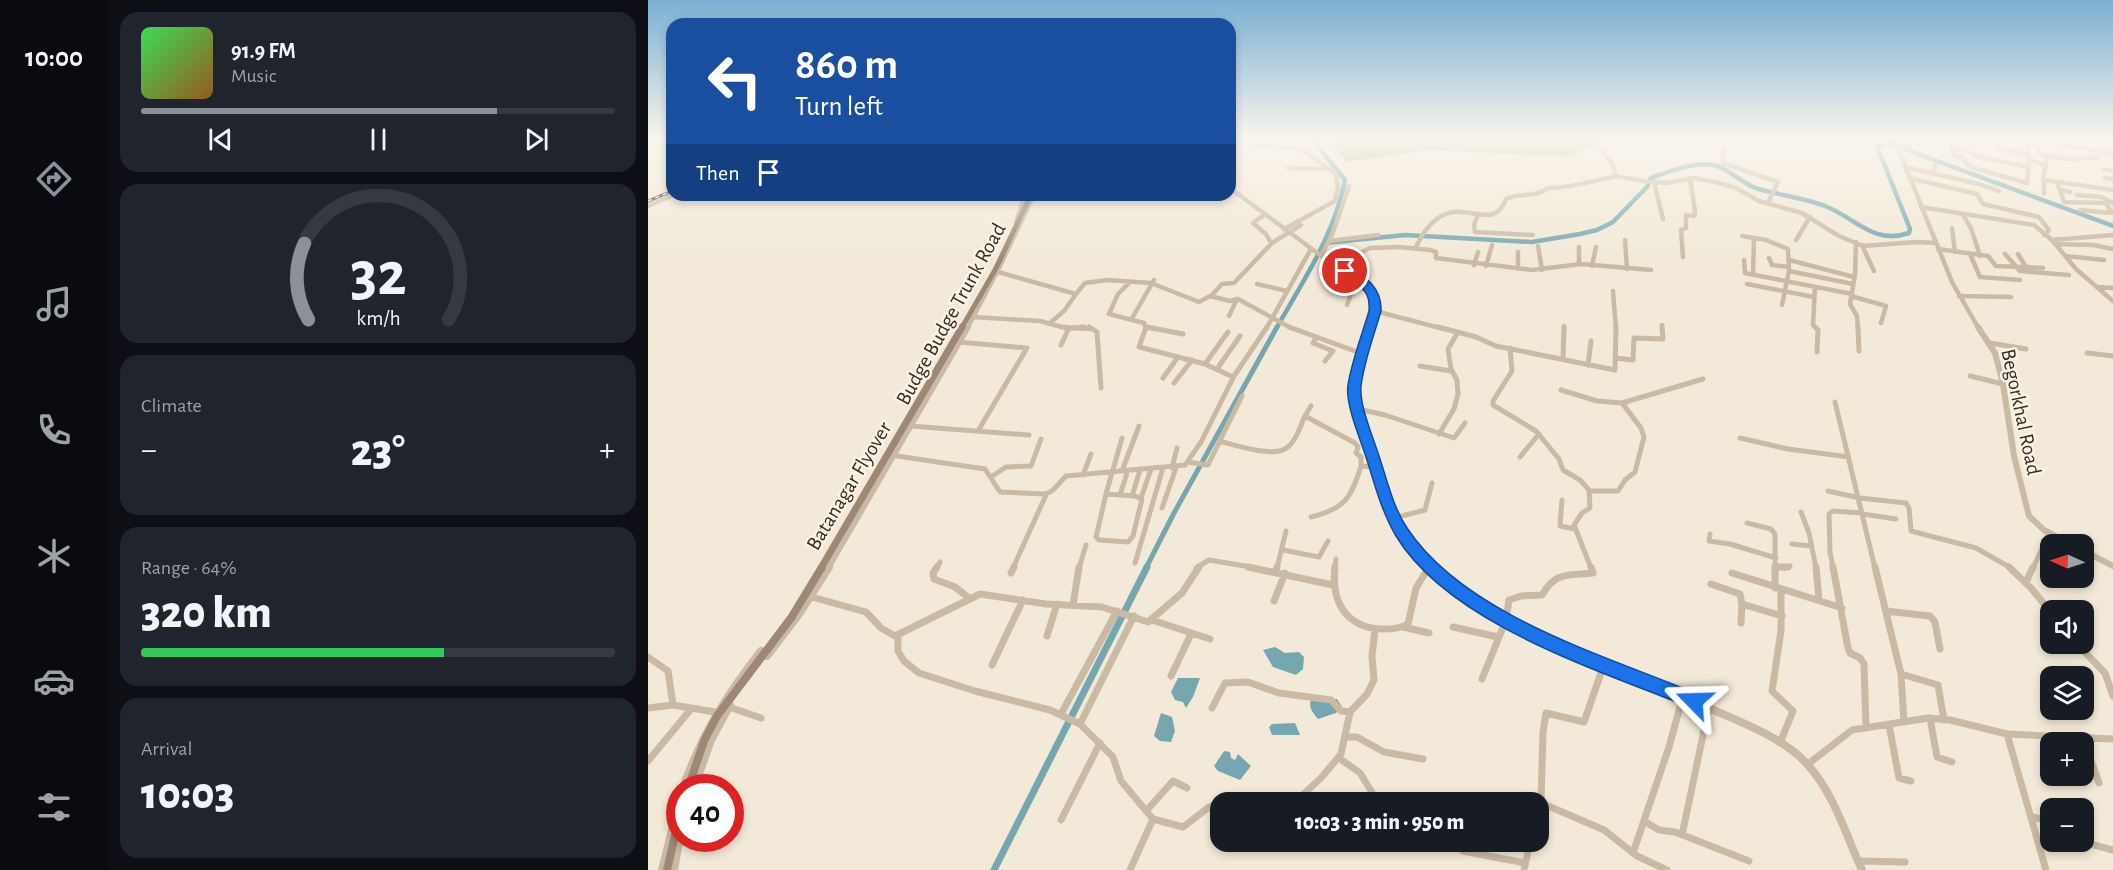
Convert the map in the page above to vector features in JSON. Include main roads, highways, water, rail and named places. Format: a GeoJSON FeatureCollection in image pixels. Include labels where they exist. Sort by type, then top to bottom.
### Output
{"type":"FeatureCollection","features":[{"type":"Feature","properties":{"kind":"main road","name":"Batanagar Flyover"},"geometry":{"type":"LineString","coordinates":[[693,774],[704,741],[717,716],[791,618],[978,302],[1030,201]]}},
{"type":"Feature","properties":{"kind":"main road"},"geometry":{"type":"LineString","coordinates":[[667,870],[671,852]]}},
{"type":"Feature","properties":{"kind":"water"},"geometry":{"type":"Polygon","coordinates":[[[1275,647],[1285,653],[1299,652],[1304,657],[1303,669],[1296,675],[1273,667],[1263,650],[1275,647]]]}},
{"type":"Feature","properties":{"kind":"water"},"geometry":{"type":"Polygon","coordinates":[[[1178,678],[1200,678],[1186,708],[1183,702],[1175,700],[1171,692],[1178,678]]]}},
{"type":"Feature","properties":{"kind":"water"},"geometry":{"type":"Polygon","coordinates":[[[1312,699],[1324,701],[1337,699],[1342,707],[1336,713],[1318,719],[1310,707],[1312,699]]]}},
{"type":"Feature","properties":{"kind":"water"},"geometry":{"type":"Polygon","coordinates":[[[1161,713],[1172,717],[1175,731],[1171,742],[1160,741],[1154,736],[1161,713]]]}},
{"type":"Feature","properties":{"kind":"water"},"geometry":{"type":"Polygon","coordinates":[[[1295,723],[1300,735],[1272,735],[1269,727],[1272,724],[1295,723]]]}},
{"type":"Feature","properties":{"kind":"water"},"geometry":{"type":"Polygon","coordinates":[[[1224,751],[1230,752],[1231,758],[1235,760],[1238,754],[1251,766],[1240,780],[1218,771],[1214,766],[1224,751]]]}},
{"type":"Feature","properties":{"kind":"waterway"},"geometry":{"type":"LineString","coordinates":[[1276,329],[1326,238],[1340,200],[1344,179]]}},
{"type":"Feature","properties":{"kind":"waterway"},"geometry":{"type":"LineString","coordinates":[[1324,243],[1405,235],[1532,242],[1580,234],[1597,230],[1613,222],[1647,187],[1651,179]]}},
{"type":"Feature","properties":{"kind":"waterway"},"geometry":{"type":"LineString","coordinates":[[1739,179],[1758,189],[1825,206],[1875,233],[1896,236],[1909,233],[1910,229],[1890,179]]}},
{"type":"Feature","properties":{"kind":"waterway"},"geometry":{"type":"LineString","coordinates":[[1985,179],[2113,226]]}},
{"type":"Feature","properties":{"kind":"waterway"},"geometry":{"type":"LineString","coordinates":[[1146,568],[1277,327]]}},
{"type":"Feature","properties":{"kind":"waterway"},"geometry":{"type":"LineString","coordinates":[[994,870],[1147,567]]}},
{"type":"Feature","properties":{"kind":"railway"},"geometry":{"type":"LineString","coordinates":[[648,201],[666,194]]}}]}
